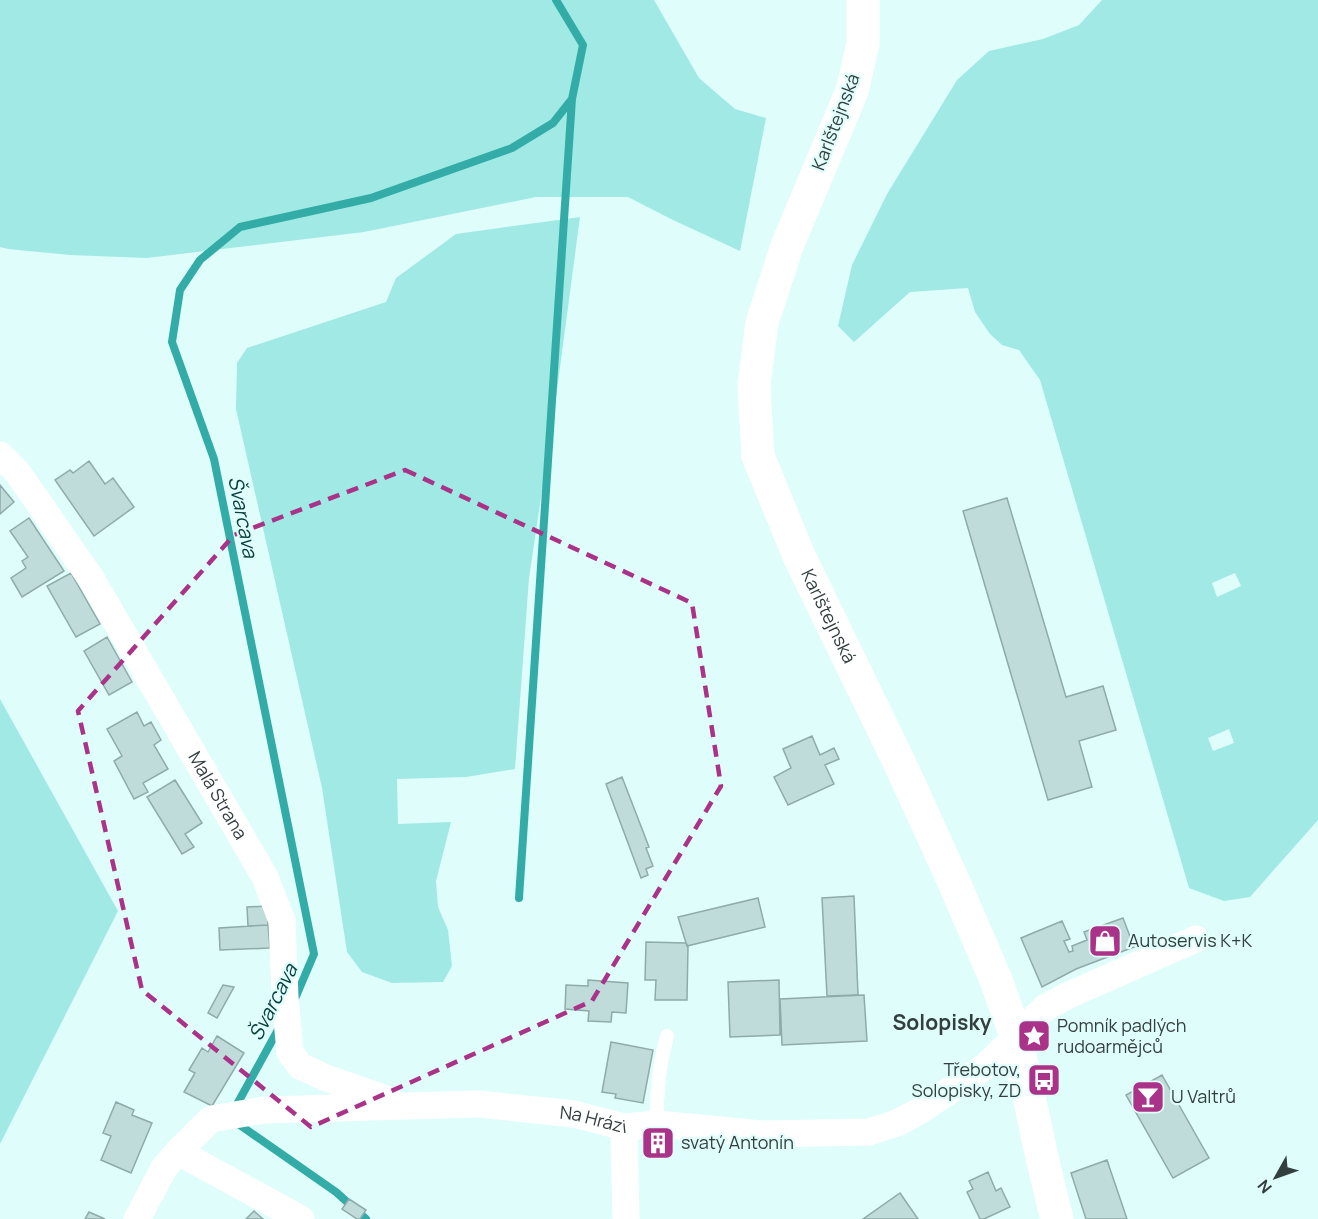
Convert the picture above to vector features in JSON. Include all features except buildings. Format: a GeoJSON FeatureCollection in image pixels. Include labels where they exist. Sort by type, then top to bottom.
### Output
{"type":"FeatureCollection","features":[{"type":"Feature","properties":{"kind":"street","name":"Karlštejnská"},"geometry":{"type":"LineString","coordinates":[[863,0],[863,44],[852,91],[787,246],[762,323],[754,384],[758,456],[799,556],[900,764],[996,980],[1016,1036],[1057,1219]]}},
{"type":"Feature","properties":{"kind":"street","name":"Malá Strana"},"geometry":{"type":"LineString","coordinates":[[0,455],[18,473],[92,580],[265,877],[282,921],[290,1052],[300,1066],[326,1078],[407,1107]]}},
{"type":"Feature","properties":{"kind":"street","name":"Na Hrázi"},"geometry":{"type":"LineString","coordinates":[[178,1152],[211,1119],[264,1110],[360,1107],[479,1104],[574,1114],[624,1127],[657,1124],[763,1134],[869,1132],[897,1124],[918,1112],[986,1065],[1046,1007],[1196,939]]}},
{"type":"Feature","properties":{"kind":"street"},"geometry":{"type":"LineString","coordinates":[[624,1127],[626,1219]]}},
{"type":"Feature","properties":{"kind":"street"},"geometry":{"type":"LineString","coordinates":[[137,1219],[164,1168],[178,1152],[301,1219]]}},
{"type":"Feature","properties":{"kind":"lane"},"geometry":{"type":"LineString","coordinates":[[657,1124],[656,1092],[667,1036]]}},
{"type":"Feature","properties":{"kind":"highlighted area"},"geometry":{"type":"Polygon","coordinates":[[[405,470],[692,603],[721,786],[592,1001],[311,1127],[142,990],[78,711],[234,535],[405,470]]]}},
{"type":"Feature","properties":{"kind":"shaded area"},"geometry":{"type":"Polygon","coordinates":[[[0,0],[654,0],[699,78],[735,109],[766,118],[740,251],[628,197],[536,197],[364,232],[147,258],[70,255],[0,247],[0,0]]]}},
{"type":"Feature","properties":{"kind":"shaded area"},"geometry":{"type":"Polygon","coordinates":[[[1102,0],[1318,0],[1318,820],[1250,897],[1224,901],[1189,888],[1040,380],[1019,350],[1002,345],[990,334],[975,312],[968,288],[910,292],[854,342],[838,326],[852,265],[887,194],[957,80],[989,51],[1043,39],[1079,25],[1102,0]],[[1235,573],[1212,583],[1217,597],[1241,586],[1235,573]],[[1229,729],[1208,738],[1213,751],[1234,743],[1229,729]]]}},
{"type":"Feature","properties":{"kind":"shaded area"},"geometry":{"type":"Polygon","coordinates":[[[580,217],[529,578],[515,769],[466,777],[397,779],[398,824],[451,822],[436,881],[438,907],[448,930],[452,966],[443,982],[392,983],[362,972],[347,952],[322,788],[236,409],[237,363],[247,348],[386,302],[396,278],[456,234],[580,217]]]}},
{"type":"Feature","properties":{"kind":"shaded area"},"geometry":{"type":"Polygon","coordinates":[[[0,699],[118,911],[0,1144],[0,699]]]}},
{"type":"Feature","properties":{"kind":"waterway","name":"Švarcava"},"geometry":{"type":"LineString","coordinates":[[294,1001],[314,954],[214,459],[172,342],[180,290],[200,260],[240,227],[371,198],[512,148],[553,123],[572,99],[583,45],[556,0]]}},
{"type":"Feature","properties":{"kind":"waterway"},"geometry":{"type":"LineString","coordinates":[[519,898],[572,99]]}},
{"type":"Feature","properties":{"kind":"waterway","name":"Švarcava"},"geometry":{"type":"LineString","coordinates":[[235,1108],[279,1028]]}},
{"type":"Feature","properties":{"kind":"waterway","name":"Švarcava"},"geometry":{"type":"LineString","coordinates":[[234,1121],[336,1192],[366,1219]]}},
{"type":"Feature","properties":{"kind":"place","name":"Autoservis K+K"},"geometry":{"type":"Point","coordinates":[1105,941]}},
{"type":"Feature","properties":{"kind":"place","name":"Pomník padlých rudoarmějců"},"geometry":{"type":"Point","coordinates":[1034,1036]}},
{"type":"Feature","properties":{"kind":"place","name":"Třebotov, Solopisky, ZD"},"geometry":{"type":"Point","coordinates":[1044,1080]}},
{"type":"Feature","properties":{"kind":"place","name":"U Valtrů"},"geometry":{"type":"Point","coordinates":[1148,1097]}},
{"type":"Feature","properties":{"kind":"place","name":"svatý Antonín"},"geometry":{"type":"Point","coordinates":[658,1143]}},
{"type":"Feature","properties":{"kind":"district","name":"Solopisky"},"geometry":{"type":"Point","coordinates":[942,1023]}}]}
